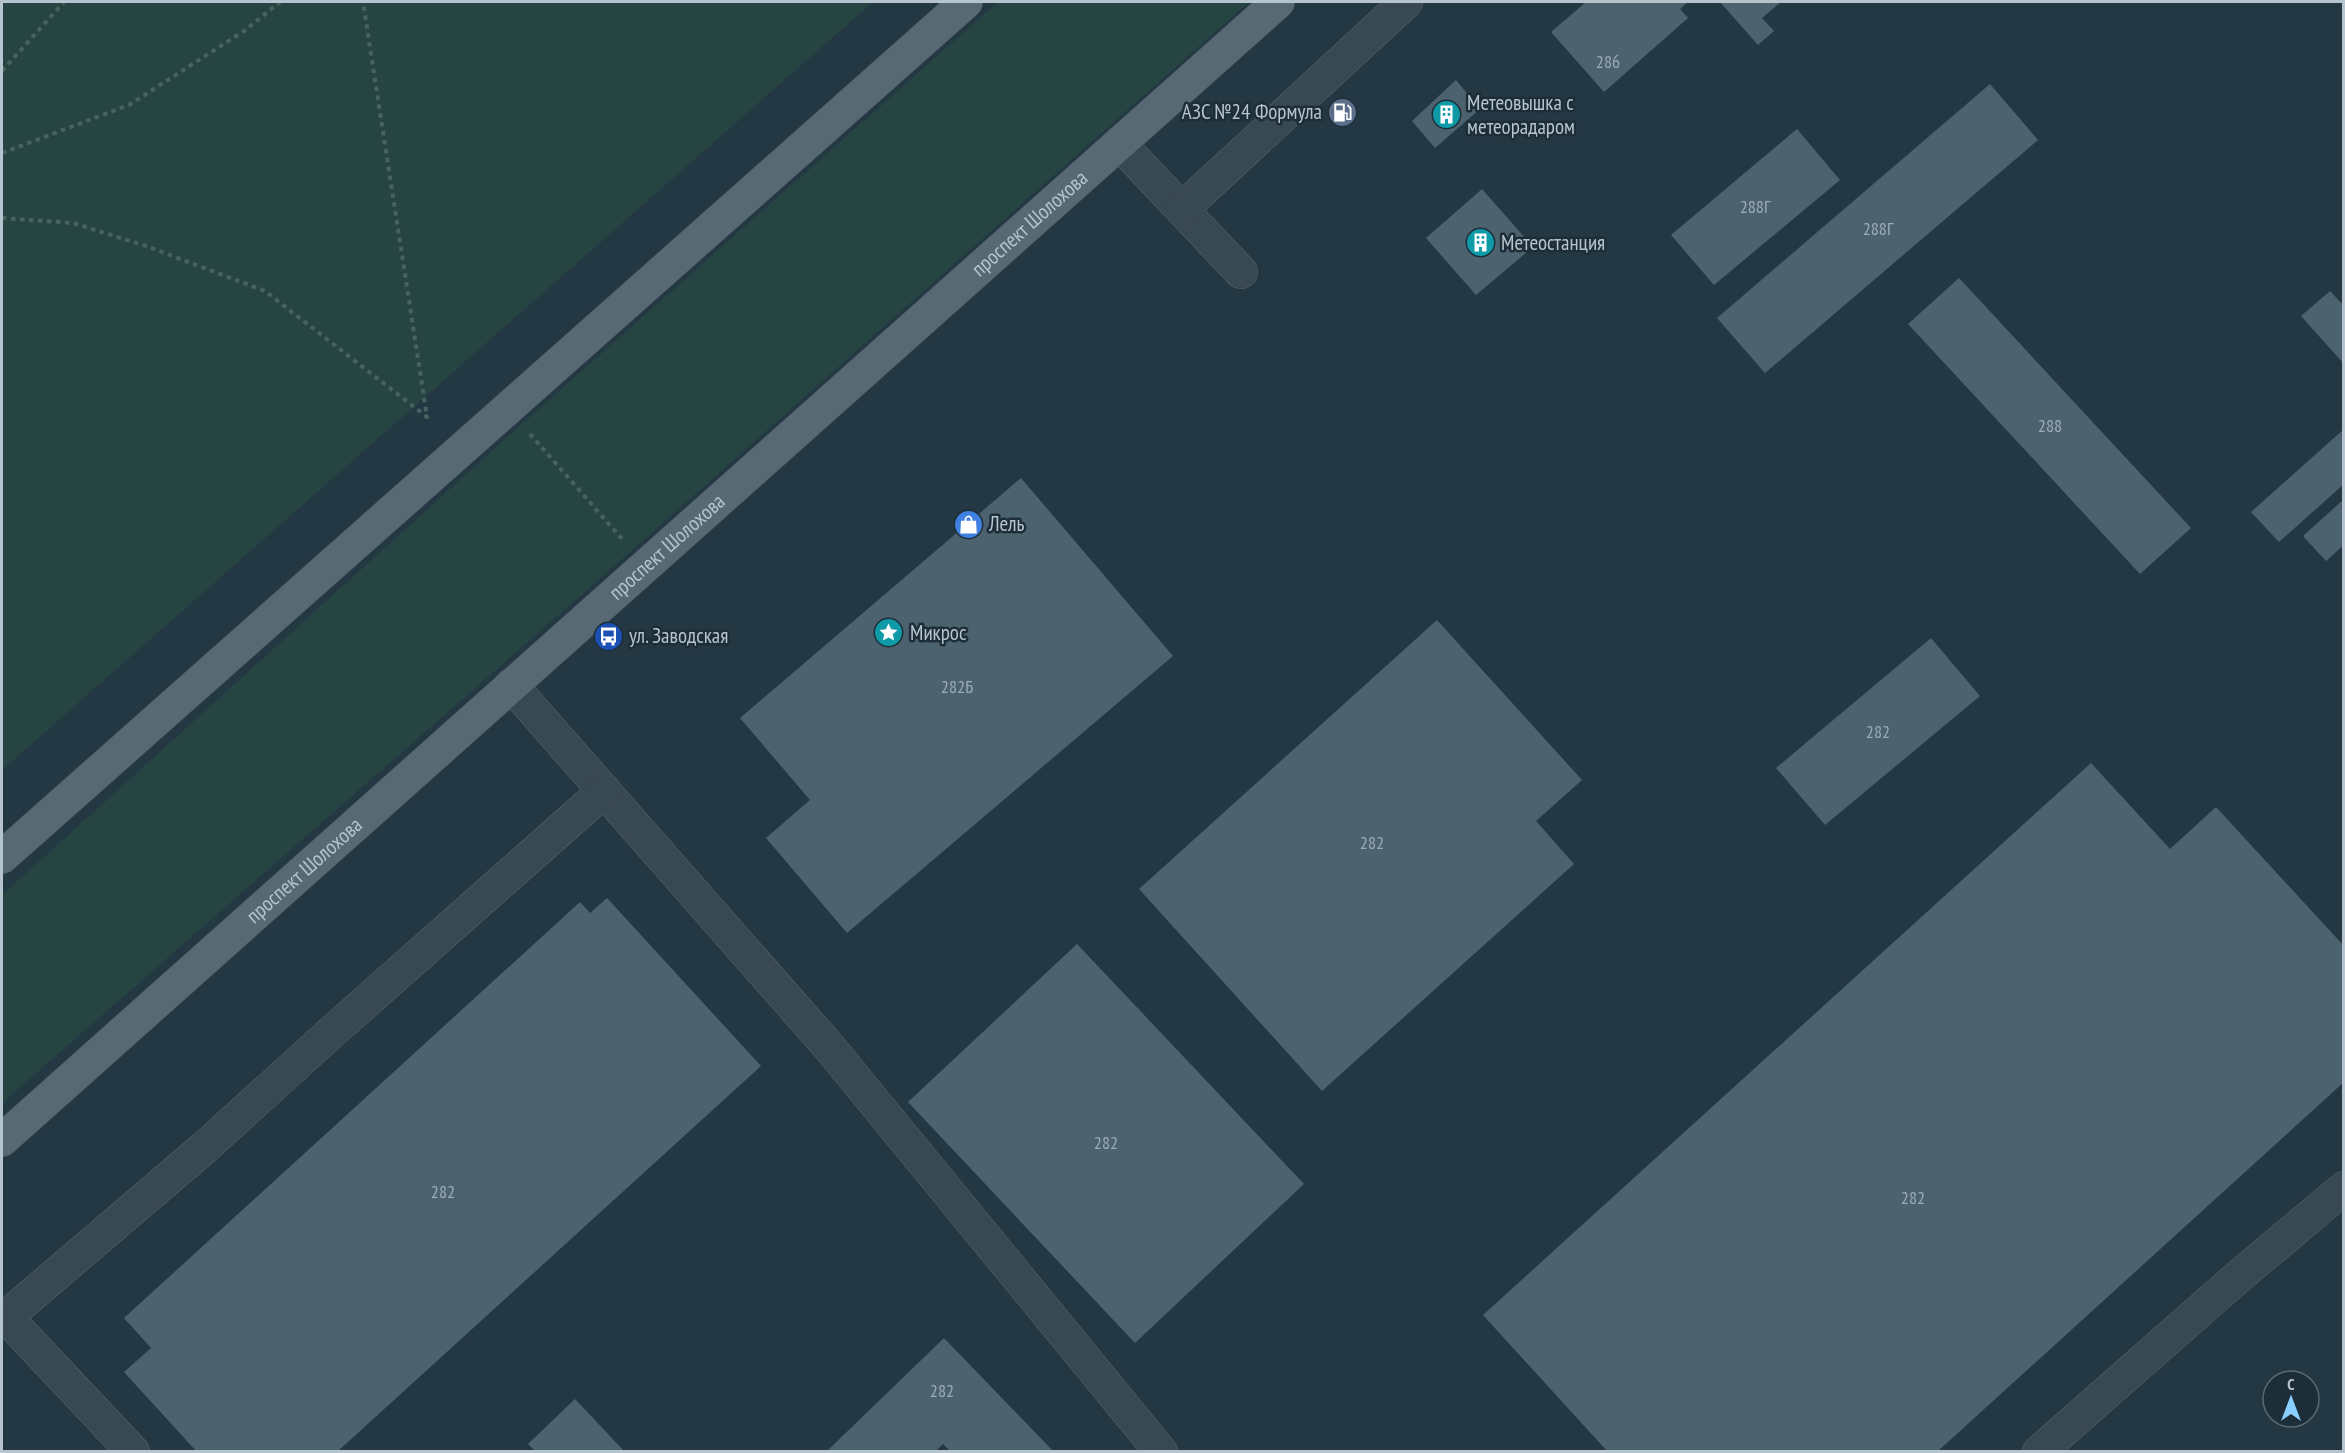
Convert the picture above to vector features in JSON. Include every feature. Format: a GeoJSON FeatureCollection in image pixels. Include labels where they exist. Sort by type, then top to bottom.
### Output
{"type":"FeatureCollection","features":[{"type":"Feature","properties":{"kind":"main road"},"geometry":{"type":"LineString","coordinates":[[2,857],[966,2]]}},
{"type":"Feature","properties":{"kind":"main road","name":"проспект Шолохова"},"geometry":{"type":"LineString","coordinates":[[2,1140],[1278,2]]}},
{"type":"Feature","properties":{"kind":"lane"},"geometry":{"type":"LineString","coordinates":[[1182,209],[1406,2]]}},
{"type":"Feature","properties":{"kind":"lane"},"geometry":{"type":"LineString","coordinates":[[1119,143],[1241,272]]}},
{"type":"Feature","properties":{"kind":"lane"},"geometry":{"type":"LineString","coordinates":[[511,685],[830,1048],[1161,1452]]}},
{"type":"Feature","properties":{"kind":"lane"},"geometry":{"type":"LineString","coordinates":[[133,1452],[4,1318],[204,1148],[604,791]]}},
{"type":"Feature","properties":{"kind":"lane"},"geometry":{"type":"LineString","coordinates":[[2039,1452],[2343,1188]]}},
{"type":"Feature","properties":{"kind":"path"},"geometry":{"type":"LineString","coordinates":[[2,71],[64,2]]}},
{"type":"Feature","properties":{"kind":"path"},"geometry":{"type":"LineString","coordinates":[[2,153],[129,105],[244,31],[280,2]]}},
{"type":"Feature","properties":{"kind":"path"},"geometry":{"type":"LineString","coordinates":[[2,218],[73,223],[146,246],[265,291],[427,417],[363,2]]}},
{"type":"Feature","properties":{"kind":"path"},"geometry":{"type":"LineString","coordinates":[[507,409],[646,565]]}},
{"type":"Feature","properties":{"kind":"green space"},"geometry":{"type":"Polygon","coordinates":[[[2,2],[873,2],[2,770],[2,2]]]}},
{"type":"Feature","properties":{"kind":"green space"},"geometry":{"type":"Polygon","coordinates":[[[998,2],[1249,2],[629,553],[2,1103],[2,895],[515,430],[998,2]]]}},
{"type":"Feature","properties":{"kind":"building"},"geometry":{"type":"Polygon","coordinates":[[[1586,2],[1688,2],[1680,9],[1688,18],[1604,92],[1551,32],[1586,2]]]}},
{"type":"Feature","properties":{"kind":"building"},"geometry":{"type":"Polygon","coordinates":[[[1720,2],[1781,2],[1762,18],[1774,31],[1758,45],[1720,2]]]}},
{"type":"Feature","properties":{"kind":"building","name":"Метеовышка с метеорадаром"},"geometry":{"type":"Polygon","coordinates":[[[1456,80],[1480,109],[1435,148],[1412,121],[1456,80]]]}},
{"type":"Feature","properties":{"kind":"building"},"geometry":{"type":"Polygon","coordinates":[[[1990,84],[2038,140],[1765,373],[1717,318],[1990,84]]]}},
{"type":"Feature","properties":{"kind":"building"},"geometry":{"type":"Polygon","coordinates":[[[1797,129],[1840,180],[1714,285],[1671,235],[1797,129]]]}},
{"type":"Feature","properties":{"kind":"building","name":"Метеостанция"},"geometry":{"type":"Polygon","coordinates":[[[1482,189],[1533,247],[1476,295],[1426,238],[1482,189]]]}},
{"type":"Feature","properties":{"kind":"building"},"geometry":{"type":"Polygon","coordinates":[[[1959,278],[2191,528],[2140,574],[1908,324],[1959,278]]]}},
{"type":"Feature","properties":{"kind":"building"},"geometry":{"type":"Polygon","coordinates":[[[2330,291],[2344,306],[2344,364],[2301,316],[2330,291]]]}},
{"type":"Feature","properties":{"kind":"building"},"geometry":{"type":"Polygon","coordinates":[[[2344,429],[2344,484],[2279,542],[2251,512],[2344,429]]]}},
{"type":"Feature","properties":{"kind":"building"},"geometry":{"type":"Polygon","coordinates":[[[1021,478],[1173,656],[847,933],[766,838],[810,800],[740,718],[1021,478]]]}},
{"type":"Feature","properties":{"kind":"building"},"geometry":{"type":"Polygon","coordinates":[[[2344,499],[2344,545],[2326,561],[2303,536],[2344,499]]]}},
{"type":"Feature","properties":{"kind":"building"},"geometry":{"type":"Polygon","coordinates":[[[1437,620],[1582,780],[1536,821],[1574,864],[1322,1091],[1139,889],[1437,620]]]}},
{"type":"Feature","properties":{"kind":"building"},"geometry":{"type":"Polygon","coordinates":[[[1931,638],[1980,696],[1825,825],[1776,768],[1931,638]]]}},
{"type":"Feature","properties":{"kind":"building"},"geometry":{"type":"Polygon","coordinates":[[[2091,763],[2170,849],[2216,807],[2344,946],[2344,1082],[1937,1452],[1608,1452],[1483,1315],[2091,763]]]}},
{"type":"Feature","properties":{"kind":"building"},"geometry":{"type":"Polygon","coordinates":[[[607,898],[761,1066],[337,1452],[197,1452],[124,1372],[151,1348],[124,1318],[580,902],[590,913],[607,898]]]}},
{"type":"Feature","properties":{"kind":"building"},"geometry":{"type":"Polygon","coordinates":[[[1077,944],[1304,1184],[1135,1343],[908,1102],[1077,944]]]}},
{"type":"Feature","properties":{"kind":"building"},"geometry":{"type":"Polygon","coordinates":[[[944,1338],[1054,1452],[951,1452],[943,1444],[935,1452],[826,1452],[944,1338]]]}},
{"type":"Feature","properties":{"kind":"building"},"geometry":{"type":"Polygon","coordinates":[[[575,1399],[625,1452],[536,1452],[528,1444],[575,1399]]]}},
{"type":"Feature","properties":{"kind":"place","name":"АЗС №24 Формула"},"geometry":{"type":"Point","coordinates":[1343,112]}},
{"type":"Feature","properties":{"kind":"place","name":"Метеовышка с метеорадаром"},"geometry":{"type":"Point","coordinates":[1446,115]}},
{"type":"Feature","properties":{"kind":"place","name":"Метеостанция"},"geometry":{"type":"Point","coordinates":[1480,243]}},
{"type":"Feature","properties":{"kind":"place","name":"Лель"},"geometry":{"type":"Point","coordinates":[968,524]}},
{"type":"Feature","properties":{"kind":"place","name":"Микрос"},"geometry":{"type":"Point","coordinates":[889,633]}},
{"type":"Feature","properties":{"kind":"place","name":"ул. Заводская"},"geometry":{"type":"Point","coordinates":[608,636]}}]}
